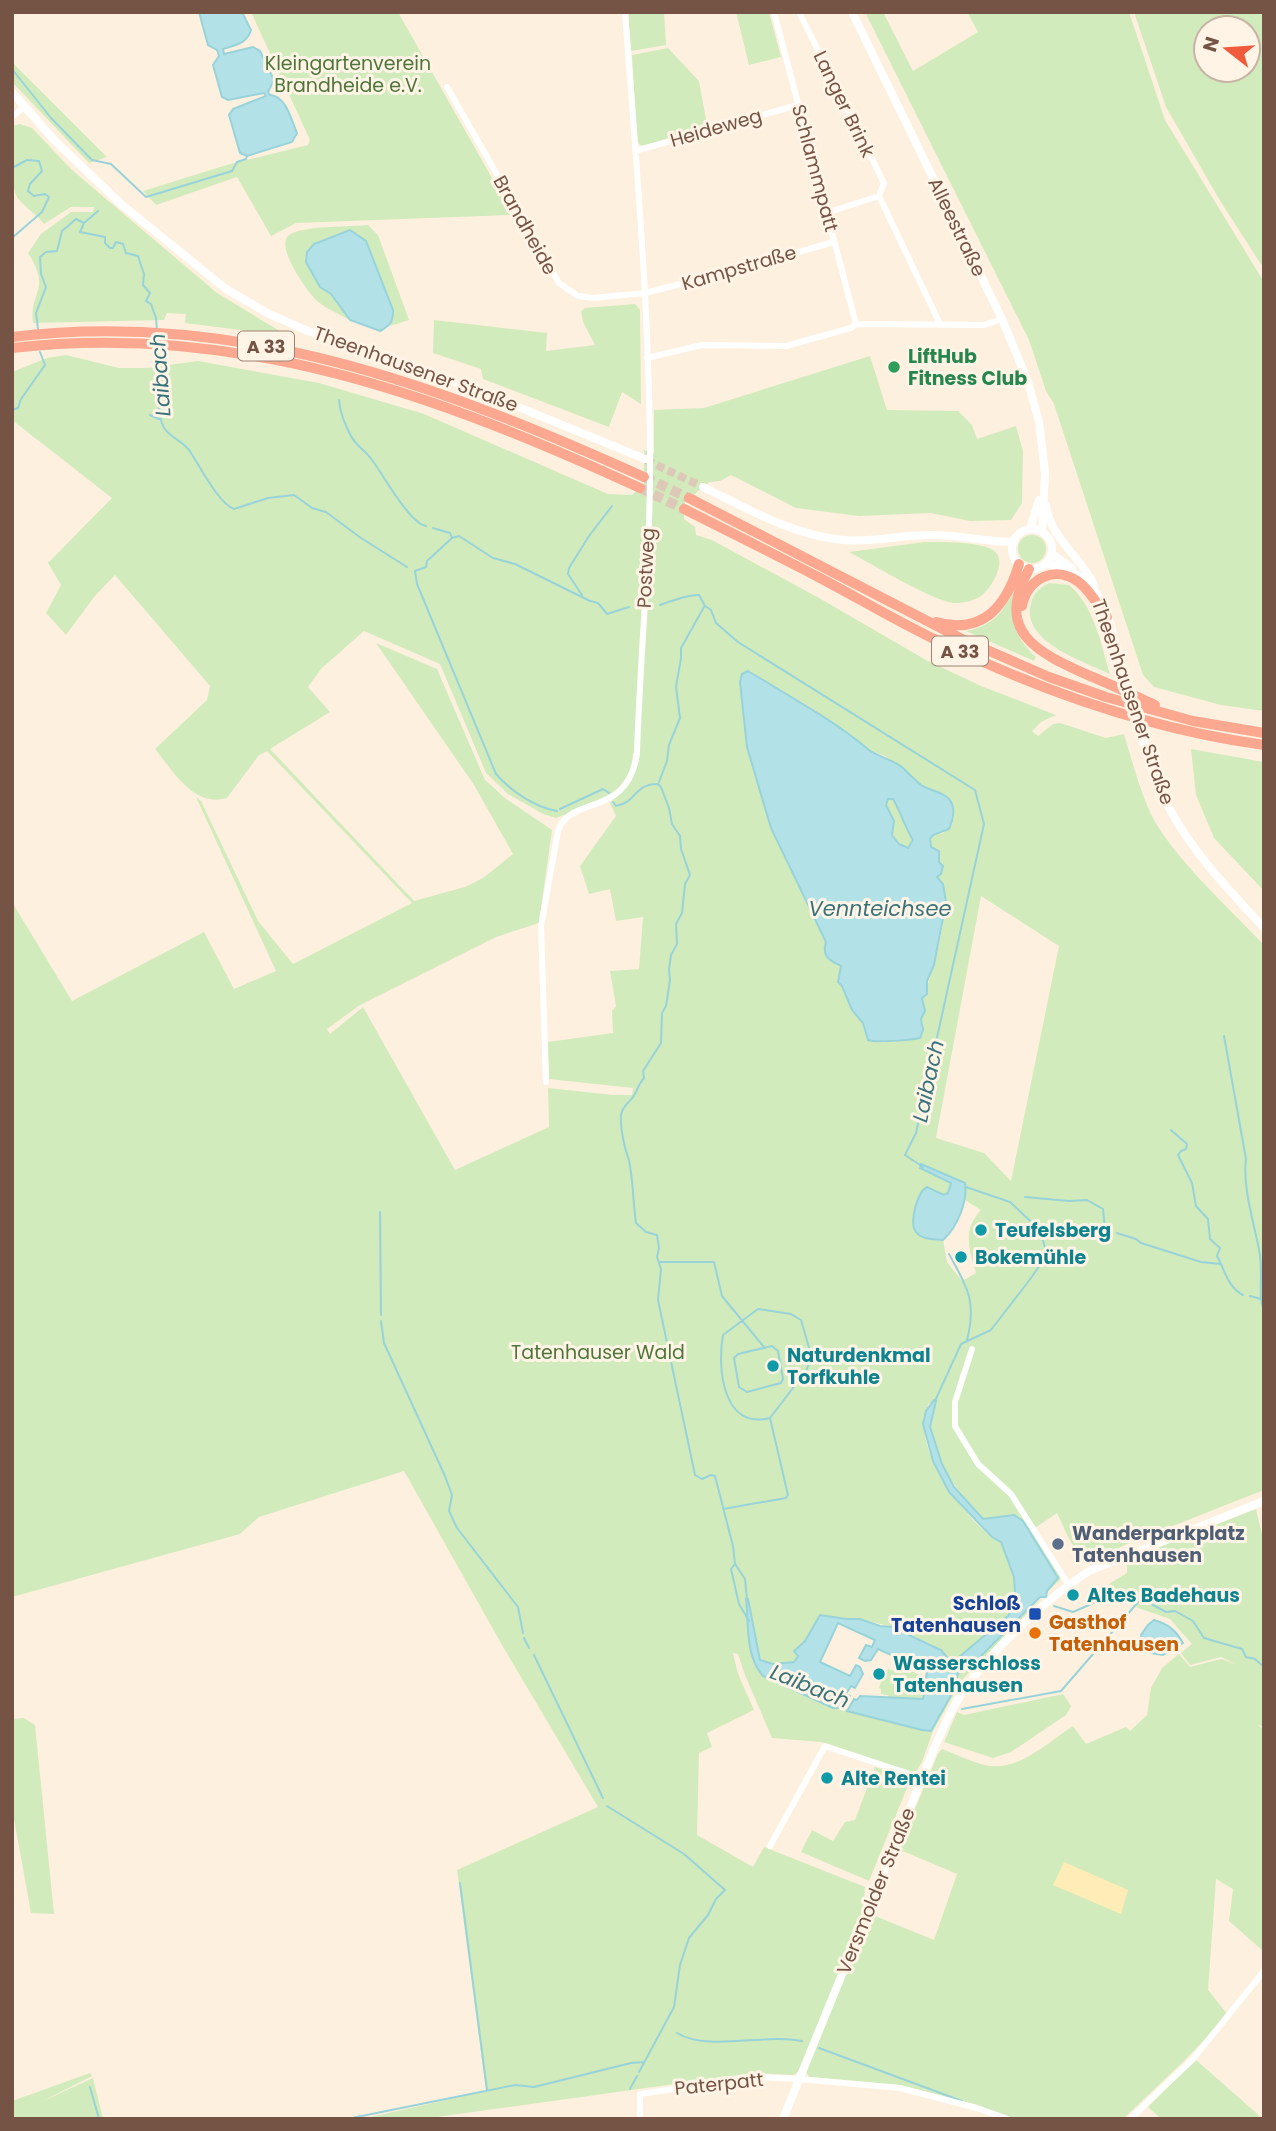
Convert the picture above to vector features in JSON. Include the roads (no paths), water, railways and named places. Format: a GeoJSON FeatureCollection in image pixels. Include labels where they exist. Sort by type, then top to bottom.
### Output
{"type":"FeatureCollection","features":[{"type":"Feature","properties":{"kind":"highway","name":"A 33"},"geometry":{"type":"LineString","coordinates":[[12,337],[29,340],[169,339],[269,357],[360,379],[512,432],[642,482]]}},
{"type":"Feature","properties":{"kind":"highway","name":"A 33"},"geometry":{"type":"LineString","coordinates":[[12,348],[29,340]]}},
{"type":"Feature","properties":{"kind":"highway","name":"A 33"},"geometry":{"type":"LineString","coordinates":[[1264,733],[1193,721],[1106,697],[1049,677],[981,648],[687,503],[930,637],[1003,671],[1055,692],[1132,717],[1264,745]]}},
{"type":"Feature","properties":{"kind":"highway"},"geometry":{"type":"LineString","coordinates":[[919,617],[958,625],[986,618],[1001,604],[1024,567]]}},
{"type":"Feature","properties":{"kind":"highway"},"geometry":{"type":"LineString","coordinates":[[1024,567],[1016,610],[1020,629],[1035,648],[1052,659],[1193,721]]}},
{"type":"Feature","properties":{"kind":"highway"},"geometry":{"type":"LineString","coordinates":[[1028,639],[1021,611],[1024,596],[1033,582],[1046,576],[1068,576],[1079,583],[1107,617]]}},
{"type":"Feature","properties":{"kind":"main road","name":"Alleestraße"},"geometry":{"type":"LineString","coordinates":[[852,12],[1002,319],[1034,400],[1045,473],[1042,532]]}},
{"type":"Feature","properties":{"kind":"main road","name":"Theenhausener Straße"},"geometry":{"type":"LineString","coordinates":[[12,92],[73,159],[121,204],[207,275],[259,307],[308,331],[505,400],[647,456]]}},
{"type":"Feature","properties":{"kind":"main road","name":"Alleestraße"},"geometry":{"type":"LineString","coordinates":[[1030,529],[1039,499],[1042,448]]}},
{"type":"Feature","properties":{"kind":"main road"},"geometry":{"type":"LineString","coordinates":[[1045,473],[1049,520],[1089,576],[1100,598]]}},
{"type":"Feature","properties":{"kind":"main road"},"geometry":{"type":"LineString","coordinates":[[703,486],[774,523],[807,534],[843,540],[884,540],[926,535],[966,537],[1013,546]]}},
{"type":"Feature","properties":{"kind":"main road"},"geometry":{"type":"LineString","coordinates":[[1030,529],[1042,532],[1051,541],[1052,554],[1047,564],[1035,569],[1024,567],[1013,546],[1017,536],[1030,529]]}},
{"type":"Feature","properties":{"kind":"main road","name":"Theenhausener Straße"},"geometry":{"type":"LineString","coordinates":[[1052,554],[1079,575],[1100,598],[1158,786],[1182,830],[1218,878],[1264,928]]}},
{"type":"Feature","properties":{"kind":"main road","name":"Theenhausener Straße"},"geometry":{"type":"LineString","coordinates":[[1047,564],[1057,565],[1079,575]]}},
{"type":"Feature","properties":{"kind":"main road","name":"Versmolder Straße"},"geometry":{"type":"LineString","coordinates":[[783,2119],[922,1778],[949,1716],[970,1682],[1020,1629],[1068,1584],[1107,1563],[1264,1501]]}},
{"type":"Feature","properties":{"kind":"street","name":"Postweg"},"geometry":{"type":"LineString","coordinates":[[546,1082],[541,926],[560,824],[575,812],[609,800],[622,789],[634,771],[649,503],[645,293],[625,12]]}},
{"type":"Feature","properties":{"kind":"street","name":"Schlammpatt"},"geometry":{"type":"LineString","coordinates":[[774,12],[856,324]]}},
{"type":"Feature","properties":{"kind":"street","name":"Langer Brink"},"geometry":{"type":"LineString","coordinates":[[799,12],[884,184],[879,196],[940,324]]}},
{"type":"Feature","properties":{"kind":"street","name":"Brandheide"},"geometry":{"type":"LineString","coordinates":[[447,88],[558,284],[578,296],[593,298],[645,293]]}},
{"type":"Feature","properties":{"kind":"street","name":"Heideweg"},"geometry":{"type":"LineString","coordinates":[[635,150],[798,105]]}},
{"type":"Feature","properties":{"kind":"street"},"geometry":{"type":"LineString","coordinates":[[12,117],[24,107]]}},
{"type":"Feature","properties":{"kind":"street"},"geometry":{"type":"LineString","coordinates":[[826,213],[879,196]]}},
{"type":"Feature","properties":{"kind":"street","name":"Kampstraße"},"geometry":{"type":"LineString","coordinates":[[645,293],[834,242]]}},
{"type":"Feature","properties":{"kind":"street"},"geometry":{"type":"LineString","coordinates":[[647,358],[702,345],[786,346],[856,324],[984,325],[1002,319]]}},
{"type":"Feature","properties":{"kind":"street"},"geometry":{"type":"LineString","coordinates":[[972,1349],[956,1402],[956,1426],[978,1464],[1011,1494],[1068,1584]]}},
{"type":"Feature","properties":{"kind":"street"},"geometry":{"type":"LineString","coordinates":[[771,1846],[824,1746],[922,1778]]}},
{"type":"Feature","properties":{"kind":"street"},"geometry":{"type":"LineString","coordinates":[[1130,2119],[1193,2059],[1264,1972]]}},
{"type":"Feature","properties":{"kind":"street","name":"Paterpatt"},"geometry":{"type":"LineString","coordinates":[[640,2119],[640,2094],[754,2077],[900,2088],[1008,2119]]}},
{"type":"Feature","properties":{"kind":"water"},"geometry":{"type":"Polygon","coordinates":[[[199,12],[242,12],[251,30],[249,35],[240,43],[223,49],[224,54],[253,47],[260,51],[274,80],[268,92],[284,104],[297,133],[292,142],[247,156],[240,153],[229,115],[233,109],[266,96],[264,93],[228,100],[222,97],[213,65],[219,56],[217,50],[208,45],[199,12]]]}},
{"type":"Feature","properties":{"kind":"water"},"geometry":{"type":"Polygon","coordinates":[[[350,230],[366,241],[393,310],[391,323],[380,331],[350,320],[331,294],[320,287],[306,262],[307,252],[314,244],[350,230]]]}},
{"type":"Feature","properties":{"kind":"water","name":"Vennteichsee"},"geometry":{"type":"Polygon","coordinates":[[[748,671],[810,708],[869,750],[898,764],[921,785],[947,797],[953,806],[949,829],[933,835],[930,839],[931,847],[939,851],[939,862],[943,866],[937,877],[943,884],[946,902],[934,965],[927,981],[927,994],[922,998],[925,1011],[921,1019],[923,1030],[920,1038],[868,1040],[863,1023],[852,1010],[838,982],[841,966],[826,955],[826,942],[771,828],[747,747],[740,682],[742,674],[748,671]],[[888,799],[886,805],[894,821],[892,835],[899,844],[908,848],[913,840],[893,799],[888,799]]]}},
{"type":"Feature","properties":{"kind":"water"},"geometry":{"type":"Polygon","coordinates":[[[921,1164],[965,1183],[965,1198],[960,1214],[953,1229],[943,1240],[928,1239],[914,1228],[915,1208],[923,1190],[927,1187],[944,1195],[948,1193],[951,1183],[920,1168],[921,1164]]]}},
{"type":"Feature","properties":{"kind":"water"},"geometry":{"type":"Polygon","coordinates":[[[934,1400],[936,1401],[930,1427],[942,1464],[954,1487],[983,1519],[1014,1515],[1023,1521],[1058,1578],[1047,1591],[1046,1597],[1040,1597],[968,1669],[958,1673],[954,1690],[931,1731],[847,1711],[854,1699],[857,1700],[860,1696],[923,1699],[925,1690],[920,1687],[922,1676],[926,1678],[927,1671],[878,1649],[871,1660],[859,1658],[866,1645],[872,1647],[875,1640],[838,1623],[820,1662],[850,1676],[856,1665],[863,1674],[855,1688],[851,1686],[846,1694],[850,1696],[843,1708],[833,1708],[763,1676],[751,1650],[746,1599],[760,1660],[773,1664],[794,1662],[798,1656],[794,1651],[805,1641],[820,1615],[860,1619],[892,1627],[941,1650],[952,1663],[1009,1615],[1015,1592],[1014,1577],[1001,1542],[992,1537],[949,1492],[933,1461],[923,1424],[926,1411],[934,1400]]]}},
{"type":"Feature","properties":{"kind":"water"},"geometry":{"type":"Polygon","coordinates":[[[1154,1620],[1172,1629],[1183,1643],[1163,1655],[1145,1652],[1141,1635],[1154,1620]]]}},
{"type":"Feature","properties":{"kind":"waterway"},"geometry":{"type":"LineString","coordinates":[[12,69],[51,118],[92,160],[111,164],[146,197],[232,171],[237,162],[247,156]]}},
{"type":"Feature","properties":{"kind":"waterway","name":"Laibach"},"geometry":{"type":"LineString","coordinates":[[12,168],[27,160],[39,161],[42,171],[30,184],[28,191],[34,196],[45,194],[49,197],[42,212],[12,238]]}},
{"type":"Feature","properties":{"kind":"waterway"},"geometry":{"type":"LineString","coordinates":[[84,223],[98,211]]}},
{"type":"Feature","properties":{"kind":"waterway","name":"Laibach"},"geometry":{"type":"LineString","coordinates":[[38,329],[36,313],[46,287],[41,274],[40,257],[46,252],[57,251],[62,231],[76,219],[84,223],[80,232],[105,237],[105,243],[110,248],[113,248],[116,242],[123,244],[126,253],[138,256],[144,274],[143,285],[150,293],[146,301],[151,304],[157,330]]}},
{"type":"Feature","properties":{"kind":"waterway","name":"Laibach"},"geometry":{"type":"LineString","coordinates":[[157,350],[159,410],[163,426],[189,450],[222,500],[234,509],[268,498],[294,495],[312,508],[326,512],[407,567]]}},
{"type":"Feature","properties":{"kind":"waterway","name":"Laibach"},"geometry":{"type":"LineString","coordinates":[[12,410],[18,408],[21,399],[45,365],[40,352]]}},
{"type":"Feature","properties":{"kind":"waterway"},"geometry":{"type":"LineString","coordinates":[[339,400],[343,419],[353,440],[372,460],[404,507],[419,523],[426,526]]}},
{"type":"Feature","properties":{"kind":"waterway"},"geometry":{"type":"LineString","coordinates":[[150,415],[159,419]]}},
{"type":"Feature","properties":{"kind":"waterway"},"geometry":{"type":"LineString","coordinates":[[582,595],[568,574],[569,568],[612,506]]}},
{"type":"Feature","properties":{"kind":"waterway"},"geometry":{"type":"LineString","coordinates":[[433,528],[450,533],[452,538]]}},
{"type":"Feature","properties":{"kind":"waterway","name":"Laibach"},"geometry":{"type":"LineString","coordinates":[[557,811],[524,797],[496,774],[417,584],[415,571],[426,567],[427,561],[452,538],[459,536],[493,558],[515,564],[598,603],[607,614],[629,607]]}},
{"type":"Feature","properties":{"kind":"waterway","name":"Laibach"},"geometry":{"type":"LineString","coordinates":[[660,605],[699,595],[705,606],[711,610],[716,623],[738,642],[975,790],[984,824],[916,1133],[905,1155],[923,1167]]}},
{"type":"Feature","properties":{"kind":"waterway"},"geometry":{"type":"LineString","coordinates":[[659,782],[680,718],[676,687],[681,648],[704,607]]}},
{"type":"Feature","properties":{"kind":"waterway","name":"Laibach"},"geometry":{"type":"LineString","coordinates":[[613,802],[616,806],[623,804],[644,787],[658,784],[669,808],[672,824],[680,836],[681,849],[690,875],[685,884],[682,913],[676,924],[677,944],[671,955],[666,1006],[662,1013],[661,1043],[643,1071],[644,1078],[635,1095],[623,1109],[621,1125],[630,1164],[636,1223],[646,1232],[657,1235],[657,1257],[661,1269],[658,1300],[695,1475],[702,1479],[715,1476],[735,1564],[745,1579],[747,1600]]}},
{"type":"Feature","properties":{"kind":"waterway","name":"Laibach"},"geometry":{"type":"LineString","coordinates":[[560,809],[603,789],[609,793]]}},
{"type":"Feature","properties":{"kind":"waterway"},"geometry":{"type":"LineString","coordinates":[[1224,1036],[1246,1159],[1247,1194],[1260,1255],[1261,1299]]}},
{"type":"Feature","properties":{"kind":"waterway"},"geometry":{"type":"LineString","coordinates":[[1171,1130],[1187,1144],[1186,1149],[1178,1155],[1192,1183],[1196,1206],[1208,1219],[1210,1239],[1220,1248],[1217,1256],[1221,1264]]}},
{"type":"Feature","properties":{"kind":"waterway","name":"Laibach"},"geometry":{"type":"LineString","coordinates":[[935,1401],[961,1344],[991,1330],[1043,1261],[1046,1251],[1040,1230],[1010,1202],[966,1187]]}},
{"type":"Feature","properties":{"kind":"waterway"},"geometry":{"type":"LineString","coordinates":[[1025,1197],[1087,1200],[1103,1209],[1105,1229]]}},
{"type":"Feature","properties":{"kind":"waterway"},"geometry":{"type":"LineString","coordinates":[[380,1212],[381,1315]]}},
{"type":"Feature","properties":{"kind":"waterway"},"geometry":{"type":"LineString","coordinates":[[1117,1233],[1201,1262],[1221,1264],[1232,1286],[1243,1295]]}},
{"type":"Feature","properties":{"kind":"waterway"},"geometry":{"type":"LineString","coordinates":[[949,1254],[961,1276],[970,1304],[967,1340]]}},
{"type":"Feature","properties":{"kind":"waterway"},"geometry":{"type":"LineString","coordinates":[[660,1262],[714,1262],[722,1296],[764,1347]]}},
{"type":"Feature","properties":{"kind":"waterway"},"geometry":{"type":"LineString","coordinates":[[1250,1296],[1261,1299],[1264,1312]]}},
{"type":"Feature","properties":{"kind":"waterway"},"geometry":{"type":"LineString","coordinates":[[723,1509],[786,1498],[788,1495],[770,1418],[806,1371],[810,1351],[801,1320],[791,1314],[758,1309],[723,1335],[721,1364],[727,1394],[733,1406],[742,1415],[754,1419],[770,1418]]}},
{"type":"Feature","properties":{"kind":"waterway"},"geometry":{"type":"LineString","coordinates":[[381,1321],[384,1343],[452,1495],[449,1511],[457,1528],[518,1607],[523,1633]]}},
{"type":"Feature","properties":{"kind":"waterway"},"geometry":{"type":"LineString","coordinates":[[772,1346],[778,1351],[783,1379],[781,1383],[747,1392],[739,1387],[734,1358],[738,1354],[772,1346]]}},
{"type":"Feature","properties":{"kind":"waterway","name":"Laibach"},"geometry":{"type":"LineString","coordinates":[[734,1565],[731,1569],[739,1604],[749,1621]]}},
{"type":"Feature","properties":{"kind":"waterway","name":"Laibach"},"geometry":{"type":"LineString","coordinates":[[1054,1606],[1073,1612],[1118,1595],[1144,1600],[1166,1612],[1175,1611],[1193,1621],[1204,1638],[1242,1649],[1246,1657],[1255,1659],[1264,1667]]}},
{"type":"Feature","properties":{"kind":"waterway","name":"Laibach"},"geometry":{"type":"LineString","coordinates":[[962,1709],[1061,1691],[1139,1601]]}},
{"type":"Feature","properties":{"kind":"waterway"},"geometry":{"type":"LineString","coordinates":[[524,1638],[529,1648]]}},
{"type":"Feature","properties":{"kind":"waterway"},"geometry":{"type":"LineString","coordinates":[[534,1655],[603,1798]]}},
{"type":"Feature","properties":{"kind":"waterway"},"geometry":{"type":"LineString","coordinates":[[607,1806],[684,1854],[725,1890],[689,1938],[680,1965],[674,2007],[639,2072]]}},
{"type":"Feature","properties":{"kind":"waterway"},"geometry":{"type":"LineString","coordinates":[[460,1883],[487,2090]]}},
{"type":"Feature","properties":{"kind":"waterway"},"geometry":{"type":"LineString","coordinates":[[677,2033],[704,2041],[802,2041]]}},
{"type":"Feature","properties":{"kind":"waterway"},"geometry":{"type":"LineString","coordinates":[[819,2048],[962,2101]]}},
{"type":"Feature","properties":{"kind":"waterway"},"geometry":{"type":"LineString","coordinates":[[347,2119],[515,2085],[534,2087],[644,2062]]}},
{"type":"Feature","properties":{"kind":"waterway"},"geometry":{"type":"LineString","coordinates":[[630,2089],[637,2076]]}},
{"type":"Feature","properties":{"kind":"waterway"},"geometry":{"type":"LineString","coordinates":[[90,2087],[99,2119]]}},
{"type":"Feature","properties":{"kind":"tunnel"},"geometry":{"type":"LineString","coordinates":[[646,460],[703,487]]}},
{"type":"Feature","properties":{"kind":"tunnel"},"geometry":{"type":"LineString","coordinates":[[644,477],[689,498]]}},
{"type":"Feature","properties":{"kind":"tunnel"},"geometry":{"type":"LineString","coordinates":[[640,488],[684,509]]}},
{"type":"Feature","properties":{"kind":"place","name":"LiftHub Fitness Club"},"geometry":{"type":"Point","coordinates":[894,367]}},
{"type":"Feature","properties":{"kind":"place","name":"Teufelsberg"},"geometry":{"type":"Point","coordinates":[981,1230]}},
{"type":"Feature","properties":{"kind":"place","name":"Bokemühle"},"geometry":{"type":"Point","coordinates":[961,1257]}},
{"type":"Feature","properties":{"kind":"place","name":"Naturdenkmal Torfkuhle"},"geometry":{"type":"Point","coordinates":[773,1366]}},
{"type":"Feature","properties":{"kind":"place","name":"Wanderparkplatz Tatenhausen"},"geometry":{"type":"Point","coordinates":[1058,1544]}},
{"type":"Feature","properties":{"kind":"place","name":"Altes Badehaus"},"geometry":{"type":"Point","coordinates":[1073,1595]}},
{"type":"Feature","properties":{"kind":"place","name":"Schloß Tatenhausen"},"geometry":{"type":"Point","coordinates":[1035,1614]}},
{"type":"Feature","properties":{"kind":"place","name":"Gasthof Tatenhausen"},"geometry":{"type":"Point","coordinates":[1035,1633]}},
{"type":"Feature","properties":{"kind":"place","name":"Wasserschloss Tatenhausen"},"geometry":{"type":"Point","coordinates":[879,1674]}},
{"type":"Feature","properties":{"kind":"place","name":"Alte Rentei"},"geometry":{"type":"Point","coordinates":[827,1778]}},
{"type":"Feature","properties":{"kind":"park label","name":"Kleingartenverein Brandheide e.V."},"geometry":{"type":"Point","coordinates":[348,74]}},
{"type":"Feature","properties":{"kind":"park label","name":"Tatenhauser Wald"},"geometry":{"type":"Point","coordinates":[598,1352]}}]}
